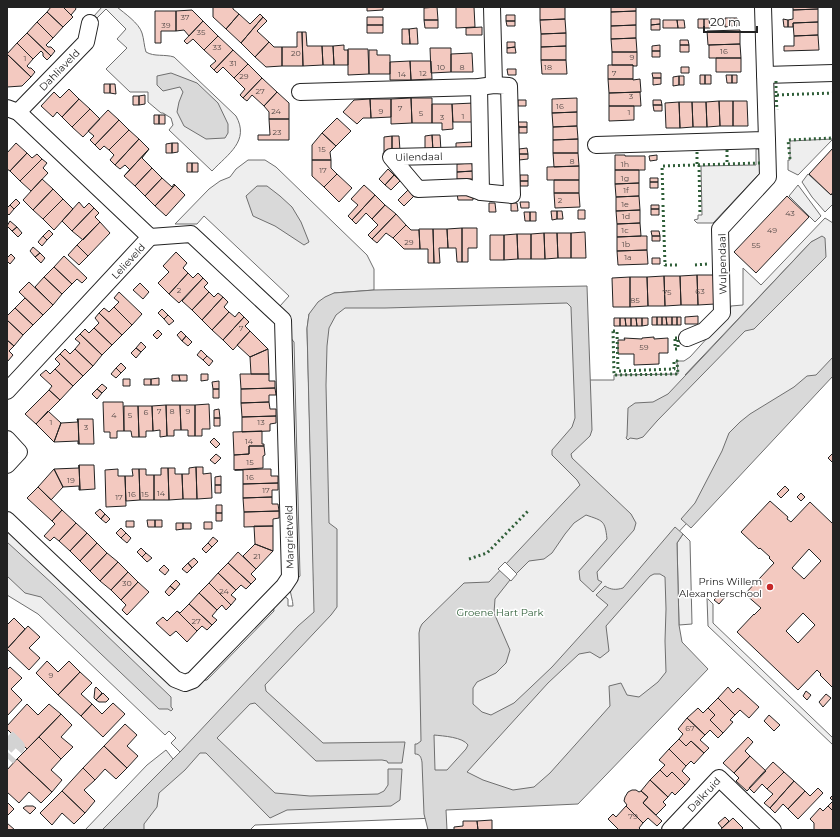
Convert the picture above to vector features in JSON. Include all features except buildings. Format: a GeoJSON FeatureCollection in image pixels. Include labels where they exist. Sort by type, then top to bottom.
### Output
{"type":"FeatureCollection","features":[{"type":"Feature","properties":{"kind":"street"},"geometry":{"type":"LineString","coordinates":[[481,192],[480,155],[492,7]]}},
{"type":"Feature","properties":{"kind":"street","name":"Wulpendaal"},"geometry":{"type":"LineString","coordinates":[[687,338],[704,331],[722,313],[720,229],[768,178],[763,7]]}},
{"type":"Feature","properties":{"kind":"street","name":"Dahliaveld"},"geometry":{"type":"LineString","coordinates":[[13,110],[86,42],[90,23]]}},
{"type":"Feature","properties":{"kind":"street"},"geometry":{"type":"LineString","coordinates":[[765,75],[833,73]]}},
{"type":"Feature","properties":{"kind":"street","name":"Uilendaal"},"geometry":{"type":"LineString","coordinates":[[300,92],[509,86],[512,195],[481,192],[467,187],[418,189],[391,157],[480,155]]}},
{"type":"Feature","properties":{"kind":"street","name":"Lelieveld"},"geometry":{"type":"LineString","coordinates":[[7,391],[150,237],[13,110]]}},
{"type":"Feature","properties":{"kind":"street"},"geometry":{"type":"LineString","coordinates":[[596,145],[767,140]]}},
{"type":"Feature","properties":{"kind":"street","name":"Margrietveld"},"geometry":{"type":"LineString","coordinates":[[7,520],[175,680],[185,683],[193,680],[284,586],[290,577],[283,320],[191,234],[150,237]]}},
{"type":"Feature","properties":{"kind":"street"},"geometry":{"type":"LineString","coordinates":[[7,439],[19,452],[7,465]]}},
{"type":"Feature","properties":{"kind":"street","name":"Dalkruid"},"geometry":{"type":"LineString","coordinates":[[670,830],[719,778],[773,830]]}},
{"type":"Feature","properties":{"kind":"green space"},"geometry":{"type":"Polygon","coordinates":[[[102,7],[117,7],[127,15],[140,29],[143,35],[146,52],[149,54],[174,57],[236,116],[240,125],[239,140],[230,153],[212,171],[169,130],[173,125],[171,118],[161,113],[148,102],[148,92],[130,92],[106,69],[127,48],[117,39],[126,29],[106,9],[96,19],[94,16],[102,7]]]}},
{"type":"Feature","properties":{"kind":"green space"},"geometry":{"type":"Polygon","coordinates":[[[833,139],[798,175],[788,170],[788,160],[790,160],[790,141],[833,139]]]}},
{"type":"Feature","properties":{"kind":"green space"},"geometry":{"type":"Polygon","coordinates":[[[756,149],[760,149],[760,173],[713,223],[697,223],[694,220],[698,219],[698,215],[702,215],[701,166],[756,165],[756,149]]]}},
{"type":"Feature","properties":{"kind":"green space","name":"Groene Hart Park"},"geometry":{"type":"Polygon","coordinates":[[[248,160],[265,160],[276,167],[367,255],[374,269],[374,290],[334,293],[309,314],[307,329],[314,581],[316,323],[336,301],[583,295],[588,380],[614,380],[614,375],[678,374],[677,361],[684,361],[690,357],[729,314],[731,306],[743,305],[743,268],[761,285],[825,218],[833,223],[833,367],[672,539],[678,656],[686,673],[570,793],[440,800],[436,818],[255,825],[250,830],[113,830],[185,747],[180,752],[171,743],[176,738],[169,731],[165,735],[38,614],[7,595],[7,527],[172,684],[207,680],[274,611],[273,605],[283,595],[288,599],[288,606],[293,606],[290,587],[300,576],[294,342],[289,336],[288,317],[280,306],[289,296],[204,216],[197,224],[175,224],[209,189],[220,181],[230,177],[236,169],[248,160]],[[822,237],[811,242],[685,375],[822,237]]]}},
{"type":"Feature","properties":{"kind":"green space"},"geometry":{"type":"Polygon","coordinates":[[[808,174],[831,195],[833,193],[833,204],[825,212],[802,182],[808,174]]]}},
{"type":"Feature","properties":{"kind":"green space"},"geometry":{"type":"Polygon","coordinates":[[[798,185],[821,216],[815,222],[789,196],[798,185]]]}},
{"type":"Feature","properties":{"kind":"green space"},"geometry":{"type":"Polygon","coordinates":[[[683,534],[690,541],[692,624],[679,625],[677,543],[683,534]]]}},
{"type":"Feature","properties":{"kind":"green space"},"geometry":{"type":"Polygon","coordinates":[[[707,598],[713,604],[713,623],[833,738],[833,745],[708,626],[707,598]]]}},
{"type":"Feature","properties":{"kind":"green space"},"geometry":{"type":"Polygon","coordinates":[[[166,750],[173,759],[102,830],[85,830],[147,765],[166,750]]]}},
{"type":"Feature","properties":{"kind":"shaded area"},"geometry":{"type":"Polygon","coordinates":[[[171,73],[197,83],[218,103],[228,124],[228,133],[225,138],[206,139],[184,126],[177,112],[183,92],[180,87],[163,91],[157,85],[157,76],[171,73]]]}},
{"type":"Feature","properties":{"kind":"shaded area"},"geometry":{"type":"Polygon","coordinates":[[[257,186],[267,186],[292,207],[301,222],[309,242],[304,245],[275,226],[253,216],[246,196],[257,186]]]}},
{"type":"Feature","properties":{"kind":"shaded area"},"geometry":{"type":"Polygon","coordinates":[[[822,236],[825,238],[826,257],[754,329],[745,331],[643,437],[637,439],[630,438],[628,440],[626,438],[628,408],[635,403],[653,402],[668,394],[811,242],[822,236]]]}},
{"type":"Feature","properties":{"kind":"shaded area"},"geometry":{"type":"Polygon","coordinates":[[[587,286],[592,430],[590,436],[571,454],[572,458],[631,514],[636,523],[634,530],[597,572],[598,580],[602,582],[593,592],[580,580],[579,571],[607,539],[602,522],[586,515],[574,523],[552,553],[544,559],[529,561],[510,580],[495,599],[494,613],[510,650],[506,663],[496,673],[477,682],[473,688],[473,704],[482,712],[491,715],[514,703],[552,667],[608,605],[596,595],[605,586],[614,589],[623,588],[675,527],[683,534],[677,543],[679,625],[682,642],[708,669],[578,804],[446,810],[447,830],[428,830],[424,814],[422,762],[420,756],[415,754],[415,744],[421,741],[420,628],[422,624],[464,583],[489,582],[580,485],[577,480],[552,455],[552,450],[572,427],[575,418],[571,307],[567,303],[345,308],[336,315],[329,328],[327,346],[326,385],[329,523],[337,529],[337,607],[265,685],[266,691],[323,743],[405,742],[402,763],[388,763],[387,761],[382,760],[316,761],[255,703],[250,704],[217,738],[275,793],[310,796],[378,794],[384,791],[388,785],[388,769],[402,769],[400,800],[391,806],[287,810],[270,818],[206,753],[200,753],[185,770],[159,793],[157,807],[144,824],[144,830],[102,830],[180,752],[298,626],[314,612],[307,328],[309,314],[318,302],[334,293],[374,290],[587,286]],[[660,574],[650,576],[606,626],[609,651],[600,658],[590,652],[579,654],[548,683],[467,772],[483,780],[513,790],[534,787],[550,773],[610,706],[609,686],[621,683],[627,695],[639,697],[658,682],[666,672],[665,577],[660,574]],[[434,735],[435,770],[447,770],[468,745],[462,740],[447,736],[434,735]]]}},
{"type":"Feature","properties":{"kind":"shaded area"},"geometry":{"type":"Polygon","coordinates":[[[833,357],[833,376],[691,528],[681,519],[695,503],[722,451],[729,433],[750,414],[794,387],[807,376],[816,375],[833,357]]]}},
{"type":"Feature","properties":{"kind":"shaded area"},"geometry":{"type":"Polygon","coordinates":[[[7,542],[171,697],[171,707],[173,709],[171,711],[168,709],[159,709],[41,597],[25,593],[7,576],[7,542]]]}},
{"type":"Feature","properties":{"kind":"pier"},"geometry":{"type":"Polygon","coordinates":[[[505,562],[517,574],[511,581],[498,569],[505,562]]]}},
{"type":"Feature","properties":{"kind":"tunnel"},"geometry":{"type":"LineString","coordinates":[[7,737],[17,747],[7,758]]}},
{"type":"Feature","properties":{"kind":"hedge"},"geometry":{"type":"LineString","coordinates":[[776,81],[776,95],[833,93]]}},
{"type":"Feature","properties":{"kind":"hedge"},"geometry":{"type":"LineString","coordinates":[[776,95],[777,110]]}},
{"type":"Feature","properties":{"kind":"hedge"},"geometry":{"type":"LineString","coordinates":[[790,159],[788,140],[833,138]]}},
{"type":"Feature","properties":{"kind":"hedge"},"geometry":{"type":"LineString","coordinates":[[727,150],[727,164]]}},
{"type":"Feature","properties":{"kind":"hedge"},"geometry":{"type":"LineString","coordinates":[[697,152],[697,165]]}},
{"type":"Feature","properties":{"kind":"hedge"},"geometry":{"type":"LineString","coordinates":[[663,200],[662,166],[760,163]]}},
{"type":"Feature","properties":{"kind":"hedge"},"geometry":{"type":"LineString","coordinates":[[699,165],[700,215]]}},
{"type":"Feature","properties":{"kind":"hedge"},"geometry":{"type":"LineString","coordinates":[[663,205],[665,265],[678,265]]}},
{"type":"Feature","properties":{"kind":"hedge"},"geometry":{"type":"LineString","coordinates":[[695,265],[708,264]]}},
{"type":"Feature","properties":{"kind":"hedge"},"geometry":{"type":"LineString","coordinates":[[613,331],[617,331],[618,371],[674,369],[674,361],[677,361],[678,374],[614,375],[613,331]]}},
{"type":"Feature","properties":{"kind":"hedge"},"geometry":{"type":"LineString","coordinates":[[675,338],[678,338],[678,349],[675,349],[675,338]]}},
{"type":"Feature","properties":{"kind":"hedge"},"geometry":{"type":"LineString","coordinates":[[469,559],[487,553],[528,511]]}},
{"type":"Feature","properties":{"kind":"place","name":"Prins Willem Alexanderschool"},"geometry":{"type":"Point","coordinates":[770,587]}}]}
